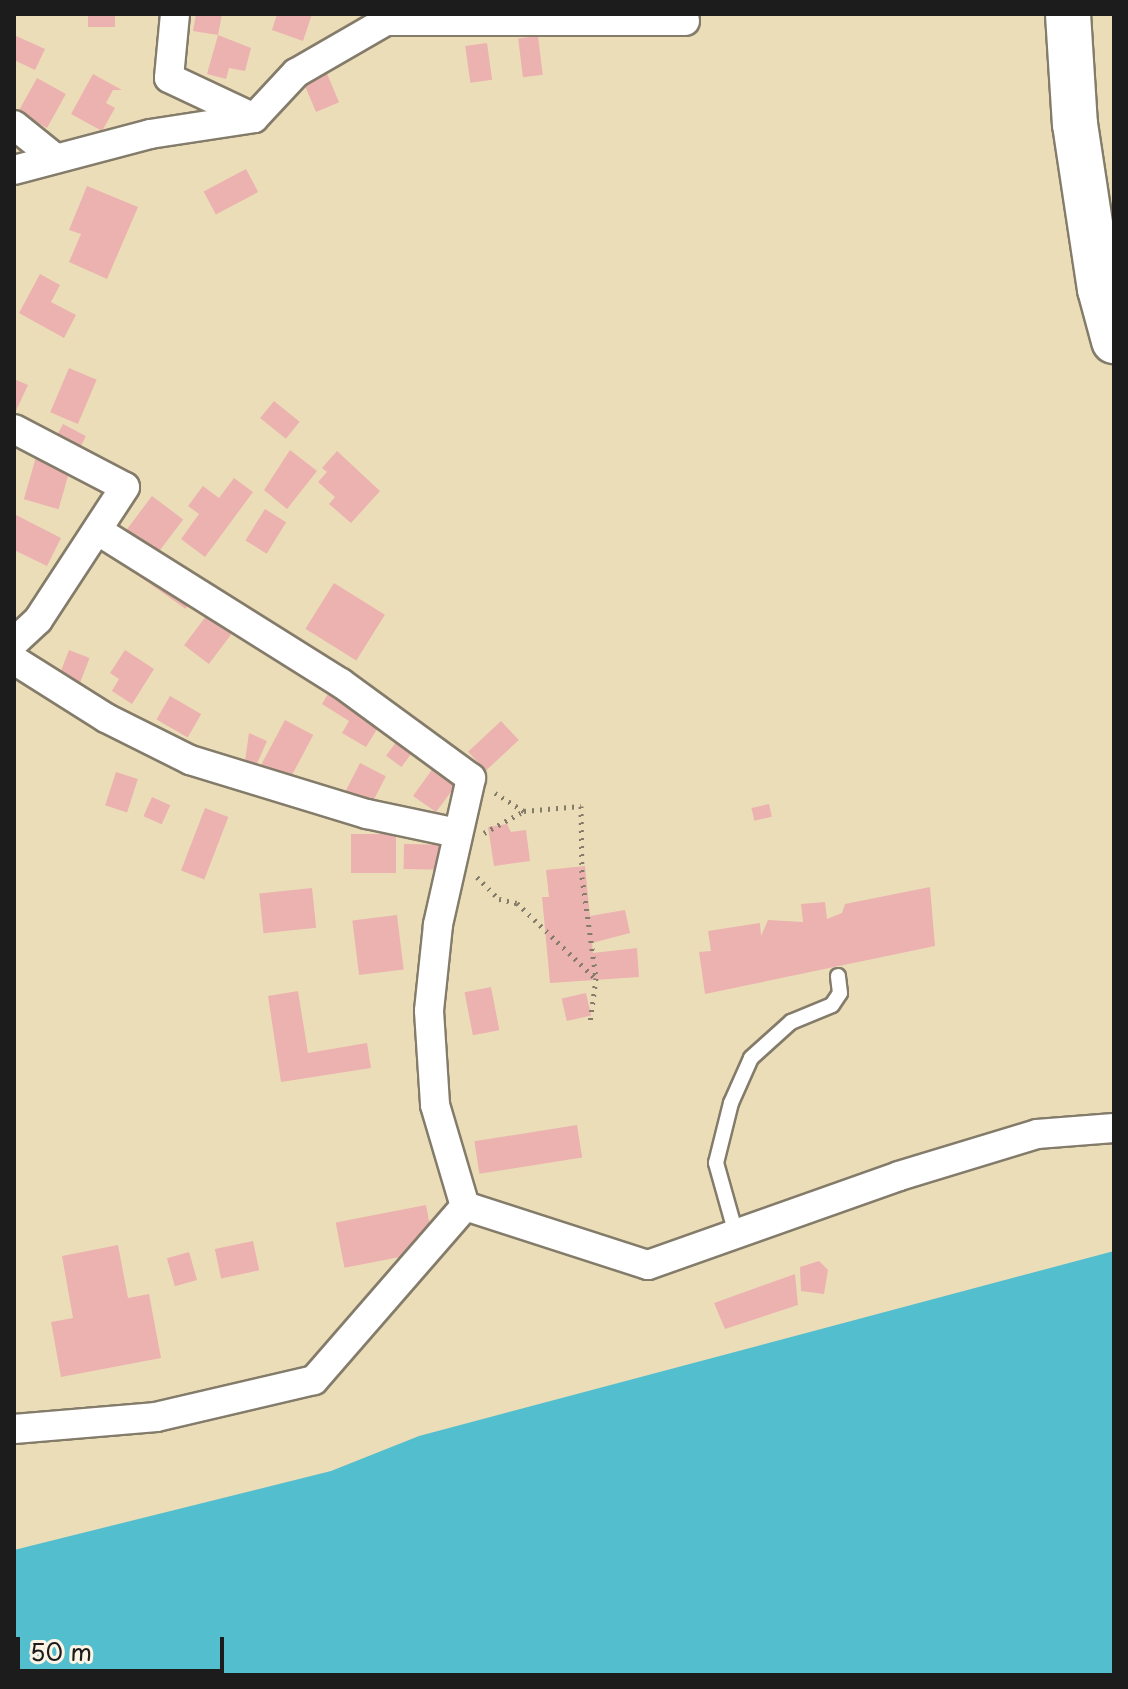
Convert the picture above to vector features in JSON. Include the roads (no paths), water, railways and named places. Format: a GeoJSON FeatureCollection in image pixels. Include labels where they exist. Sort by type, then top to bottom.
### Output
{"type":"FeatureCollection","features":[{"type":"Feature","properties":{"kind":"highway"},"geometry":{"type":"LineString","coordinates":[[1068,14],[1075,124],[1100,289],[1114,341]]}},
{"type":"Feature","properties":{"kind":"street"},"geometry":{"type":"LineString","coordinates":[[175,14],[169,78],[254,118]]}},
{"type":"Feature","properties":{"kind":"street"},"geometry":{"type":"LineString","coordinates":[[14,170],[150,134],[254,118],[296,73],[386,21],[685,21]]}},
{"type":"Feature","properties":{"kind":"street"},"geometry":{"type":"LineString","coordinates":[[14,125],[55,158]]}},
{"type":"Feature","properties":{"kind":"street"},"geometry":{"type":"LineString","coordinates":[[14,429],[125,487],[100,532],[38,620],[14,642]]}},
{"type":"Feature","properties":{"kind":"street"},"geometry":{"type":"LineString","coordinates":[[100,532],[341,683],[471,778],[465,835],[438,925],[429,1011],[435,1105],[465,1206]]}},
{"type":"Feature","properties":{"kind":"street"},"geometry":{"type":"LineString","coordinates":[[14,660],[106,718],[190,760],[367,814],[465,835]]}},
{"type":"Feature","properties":{"kind":"street"},"geometry":{"type":"LineString","coordinates":[[465,1206],[648,1265],[1037,1134],[1114,1128]]}},
{"type":"Feature","properties":{"kind":"street"},"geometry":{"type":"LineString","coordinates":[[14,1429],[156,1417],[314,1380],[465,1206]]}},
{"type":"Feature","properties":{"kind":"lane"},"geometry":{"type":"LineString","coordinates":[[736,1234],[716,1163],[731,1103],[751,1058],[791,1022],[832,1005],[840,993],[838,976]]}},
{"type":"Feature","properties":{"kind":"water"},"geometry":{"type":"Polygon","coordinates":[[[1114,1251],[1114,1675],[14,1675],[14,1550],[331,1471],[419,1436],[1114,1251]]]}}]}
